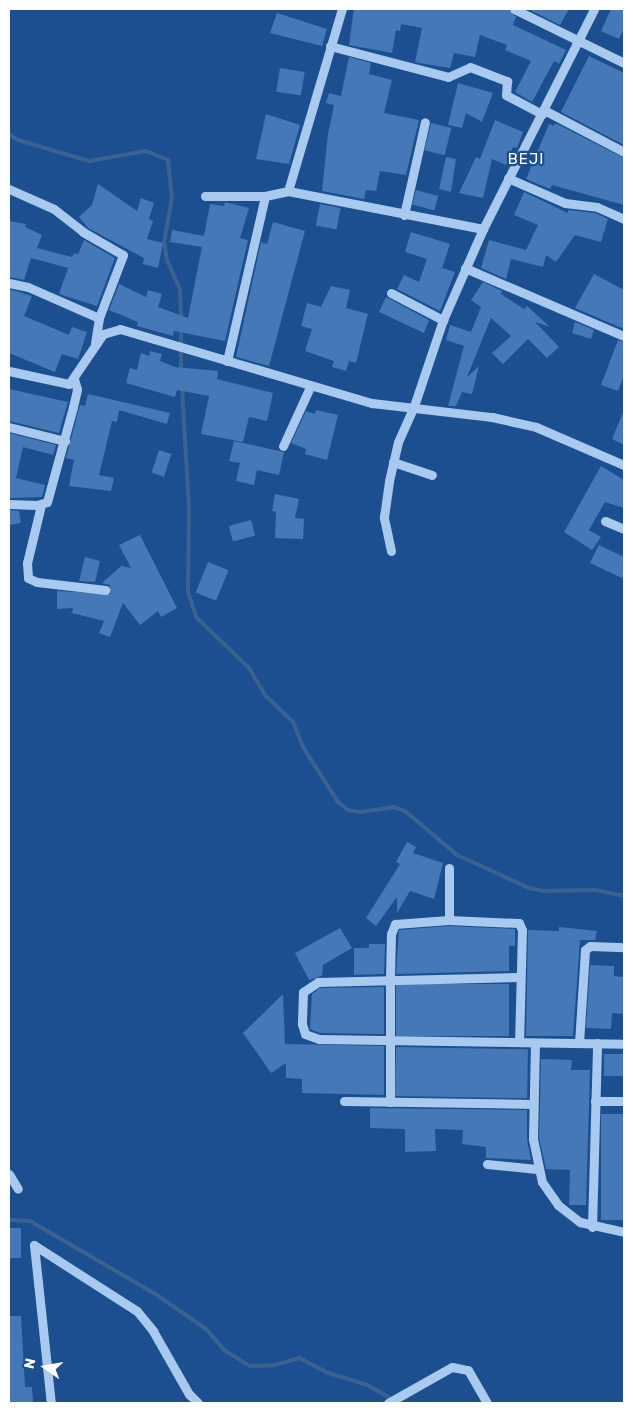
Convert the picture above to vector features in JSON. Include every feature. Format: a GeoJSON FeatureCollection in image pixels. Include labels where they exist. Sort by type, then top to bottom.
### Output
{"type":"FeatureCollection","features":[{"type":"Feature","properties":{"kind":"street"},"geometry":{"type":"LineString","coordinates":[[288,191],[342,9]]}},
{"type":"Feature","properties":{"kind":"street"},"geometry":{"type":"LineString","coordinates":[[514,9],[624,63]]}},
{"type":"Feature","properties":{"kind":"street"},"geometry":{"type":"LineString","coordinates":[[391,551],[384,517],[393,462],[443,320],[483,229],[594,9]]}},
{"type":"Feature","properties":{"kind":"street"},"geometry":{"type":"LineString","coordinates":[[330,46],[448,77],[470,67],[507,81],[506,95],[624,152]]}},
{"type":"Feature","properties":{"kind":"street"},"geometry":{"type":"LineString","coordinates":[[404,215],[425,122]]}},
{"type":"Feature","properties":{"kind":"street"},"geometry":{"type":"LineString","coordinates":[[508,178],[565,203],[587,204],[624,219]]}},
{"type":"Feature","properties":{"kind":"street"},"geometry":{"type":"LineString","coordinates":[[9,189],[54,209],[83,232],[123,255],[99,318],[95,343]]}},
{"type":"Feature","properties":{"kind":"street"},"geometry":{"type":"LineString","coordinates":[[205,196],[265,196],[288,191],[483,229]]}},
{"type":"Feature","properties":{"kind":"street"},"geometry":{"type":"LineString","coordinates":[[227,361],[265,196]]}},
{"type":"Feature","properties":{"kind":"street"},"geometry":{"type":"LineString","coordinates":[[465,268],[624,336]]}},
{"type":"Feature","properties":{"kind":"street"},"geometry":{"type":"LineString","coordinates":[[9,283],[28,287],[99,318]]}},
{"type":"Feature","properties":{"kind":"street"},"geometry":{"type":"LineString","coordinates":[[391,293],[443,320]]}},
{"type":"Feature","properties":{"kind":"street"},"geometry":{"type":"LineString","coordinates":[[9,371],[62,385],[74,379],[95,343],[103,334],[120,329],[188,346],[227,361],[310,387],[372,403],[492,417],[528,425],[624,465]]}},
{"type":"Feature","properties":{"kind":"street"},"geometry":{"type":"LineString","coordinates":[[74,379],[76,393],[65,441],[51,494],[41,505],[27,564],[28,578],[37,582],[106,590]]}},
{"type":"Feature","properties":{"kind":"street"},"geometry":{"type":"LineString","coordinates":[[282,446],[310,387]]}},
{"type":"Feature","properties":{"kind":"street"},"geometry":{"type":"LineString","coordinates":[[9,427],[65,441]]}},
{"type":"Feature","properties":{"kind":"street"},"geometry":{"type":"LineString","coordinates":[[393,462],[432,475]]}},
{"type":"Feature","properties":{"kind":"street"},"geometry":{"type":"LineString","coordinates":[[9,504],[41,505]]}},
{"type":"Feature","properties":{"kind":"street"},"geometry":{"type":"LineString","coordinates":[[605,521],[624,528]]}},
{"type":"Feature","properties":{"kind":"street"},"geometry":{"type":"LineString","coordinates":[[449,868],[449,920]]}},
{"type":"Feature","properties":{"kind":"street"},"geometry":{"type":"LineString","coordinates":[[390,1102],[390,978],[391,934],[394,924],[449,920],[518,923],[522,930],[519,977],[519,1042]]}},
{"type":"Feature","properties":{"kind":"street"},"geometry":{"type":"LineString","coordinates":[[579,1043],[585,950],[590,946],[624,947]]}},
{"type":"Feature","properties":{"kind":"street"},"geometry":{"type":"LineString","coordinates":[[519,977],[390,978],[311,984],[303,992],[302,1024],[305,1034],[311,1039],[624,1044]]}},
{"type":"Feature","properties":{"kind":"street"},"geometry":{"type":"LineString","coordinates":[[535,1043],[533,1104],[537,1170],[549,1195],[558,1206],[592,1228],[624,1232]]}},
{"type":"Feature","properties":{"kind":"street"},"geometry":{"type":"LineString","coordinates":[[592,1228],[597,1043]]}},
{"type":"Feature","properties":{"kind":"street"},"geometry":{"type":"LineString","coordinates":[[595,1100],[624,1101]]}},
{"type":"Feature","properties":{"kind":"street"},"geometry":{"type":"LineString","coordinates":[[344,1101],[533,1104]]}},
{"type":"Feature","properties":{"kind":"street"},"geometry":{"type":"LineString","coordinates":[[487,1164],[537,1170]]}},
{"type":"Feature","properties":{"kind":"street"},"geometry":{"type":"LineString","coordinates":[[9,1174],[13,1188]]}},
{"type":"Feature","properties":{"kind":"street"},"geometry":{"type":"LineString","coordinates":[[50,1403],[34,1245],[137,1312],[153,1331],[189,1394],[198,1403]]}},
{"type":"Feature","properties":{"kind":"street"},"geometry":{"type":"LineString","coordinates":[[388,1403],[452,1367],[468,1370],[487,1403]]}},
{"type":"Feature","properties":{"kind":"building"},"geometry":{"type":"Polygon","coordinates":[[[354,9],[508,9],[516,17],[513,25],[566,50],[559,64],[554,61],[532,102],[515,92],[531,61],[505,50],[507,45],[480,35],[475,57],[454,53],[450,68],[419,63],[415,62],[422,28],[401,24],[400,31],[396,30],[392,53],[349,45],[354,9]]]}},
{"type":"Feature","properties":{"kind":"building"},"geometry":{"type":"Polygon","coordinates":[[[528,9],[569,9],[560,25],[528,9]]]}},
{"type":"Feature","properties":{"kind":"building"},"geometry":{"type":"Polygon","coordinates":[[[611,9],[624,9],[624,28],[619,39],[601,31],[611,9]]]}},
{"type":"Feature","properties":{"kind":"building"},"geometry":{"type":"Polygon","coordinates":[[[277,13],[327,29],[322,46],[270,33],[277,13]]]}},
{"type":"Feature","properties":{"kind":"building"},"geometry":{"type":"Polygon","coordinates":[[[589,56],[624,73],[624,145],[561,112],[589,56]]]}},
{"type":"Feature","properties":{"kind":"building"},"geometry":{"type":"Polygon","coordinates":[[[349,57],[371,63],[369,74],[392,80],[384,113],[419,120],[406,175],[380,171],[376,191],[366,190],[364,199],[322,191],[328,134],[334,105],[326,103],[329,93],[341,96],[349,57]]]}},
{"type":"Feature","properties":{"kind":"building"},"geometry":{"type":"Polygon","coordinates":[[[280,68],[305,72],[301,96],[276,92],[280,68]]]}},
{"type":"Feature","properties":{"kind":"building"},"geometry":{"type":"Polygon","coordinates":[[[458,83],[493,93],[482,122],[466,113],[462,128],[448,125],[458,83]]]}},
{"type":"Feature","properties":{"kind":"building"},"geometry":{"type":"Polygon","coordinates":[[[266,114],[300,125],[289,164],[256,159],[266,114]]]}},
{"type":"Feature","properties":{"kind":"building"},"geometry":{"type":"Polygon","coordinates":[[[495,120],[523,132],[517,148],[513,147],[506,165],[492,159],[483,198],[459,193],[476,157],[480,159],[495,120]]]}},
{"type":"Feature","properties":{"kind":"building"},"geometry":{"type":"Polygon","coordinates":[[[431,123],[451,128],[445,155],[424,150],[431,123]]]}},
{"type":"Feature","properties":{"kind":"building"},"geometry":{"type":"Polygon","coordinates":[[[555,123],[624,158],[624,205],[552,185],[550,189],[526,179],[549,124],[554,126],[555,123]]]}},
{"type":"Feature","properties":{"kind":"building"},"geometry":{"type":"Polygon","coordinates":[[[446,157],[456,159],[451,192],[439,189],[446,157]]]}},
{"type":"Feature","properties":{"kind":"building"},"geometry":{"type":"Polygon","coordinates":[[[98,184],[137,211],[141,198],[154,203],[149,219],[153,221],[147,239],[163,243],[158,268],[143,264],[144,258],[88,228],[79,217],[92,205],[98,184]]]}},
{"type":"Feature","properties":{"kind":"building"},"geometry":{"type":"Polygon","coordinates":[[[416,190],[438,196],[434,210],[412,204],[416,190]]]}},
{"type":"Feature","properties":{"kind":"building"},"geometry":{"type":"Polygon","coordinates":[[[524,192],[568,213],[568,210],[595,213],[608,219],[601,242],[575,235],[556,262],[546,255],[543,267],[511,259],[506,279],[481,268],[489,240],[526,250],[538,225],[514,215],[524,192]]]}},
{"type":"Feature","properties":{"kind":"building"},"geometry":{"type":"Polygon","coordinates":[[[225,202],[249,208],[240,238],[248,240],[225,341],[174,331],[173,336],[137,326],[138,322],[109,310],[119,284],[146,297],[148,290],[162,294],[158,307],[188,318],[202,247],[170,242],[172,230],[204,236],[210,204],[224,206],[225,202]]]}},
{"type":"Feature","properties":{"kind":"building"},"geometry":{"type":"Polygon","coordinates":[[[320,204],[341,208],[336,230],[316,226],[320,204]]]}},
{"type":"Feature","properties":{"kind":"building"},"geometry":{"type":"Polygon","coordinates":[[[9,221],[26,224],[25,227],[42,235],[37,248],[72,257],[74,253],[78,254],[84,240],[115,258],[97,306],[59,294],[68,268],[31,258],[24,280],[9,277],[9,221]]]}},
{"type":"Feature","properties":{"kind":"building"},"geometry":{"type":"Polygon","coordinates":[[[273,222],[305,231],[269,366],[236,357],[261,242],[267,244],[273,222]]]}},
{"type":"Feature","properties":{"kind":"building"},"geometry":{"type":"Polygon","coordinates":[[[411,232],[450,244],[442,268],[455,272],[440,311],[397,289],[404,275],[419,282],[427,259],[405,252],[411,232]]]}},
{"type":"Feature","properties":{"kind":"building"},"geometry":{"type":"Polygon","coordinates":[[[594,274],[624,290],[624,329],[575,308],[594,274]]]}},
{"type":"Feature","properties":{"kind":"building"},"geometry":{"type":"Polygon","coordinates":[[[483,282],[502,291],[501,294],[524,309],[527,306],[550,327],[535,322],[559,347],[547,358],[528,339],[503,364],[492,353],[511,336],[491,318],[467,377],[479,366],[472,394],[462,392],[456,406],[448,406],[464,346],[446,340],[450,325],[471,332],[481,307],[471,300],[483,282]]]}},
{"type":"Feature","properties":{"kind":"building"},"geometry":{"type":"Polygon","coordinates":[[[331,286],[350,290],[346,308],[368,314],[356,363],[349,361],[346,371],[332,367],[334,361],[305,351],[312,329],[301,326],[307,303],[321,307],[331,286]]]}},
{"type":"Feature","properties":{"kind":"building"},"geometry":{"type":"Polygon","coordinates":[[[9,289],[32,296],[24,316],[69,335],[72,327],[87,332],[78,359],[62,354],[55,372],[9,353],[9,289]]]}},
{"type":"Feature","properties":{"kind":"building"},"geometry":{"type":"Polygon","coordinates":[[[386,297],[429,320],[424,333],[379,312],[386,297]]]}},
{"type":"Feature","properties":{"kind":"building"},"geometry":{"type":"Polygon","coordinates":[[[575,322],[594,330],[591,339],[572,333],[575,322]]]}},
{"type":"Feature","properties":{"kind":"building"},"geometry":{"type":"Polygon","coordinates":[[[618,340],[624,342],[624,375],[618,391],[601,385],[618,340]]]}},
{"type":"Feature","properties":{"kind":"building"},"geometry":{"type":"Polygon","coordinates":[[[150,351],[162,354],[160,361],[175,367],[218,371],[217,379],[273,393],[267,421],[249,417],[243,442],[201,434],[209,396],[177,390],[175,397],[126,383],[130,368],[137,370],[141,353],[149,356],[150,351]]]}},
{"type":"Feature","properties":{"kind":"building"},"geometry":{"type":"Polygon","coordinates":[[[9,389],[68,402],[59,433],[9,421],[9,389]]]}},
{"type":"Feature","properties":{"kind":"building"},"geometry":{"type":"Polygon","coordinates":[[[88,394],[170,413],[167,424],[119,410],[117,422],[112,421],[99,475],[114,478],[111,491],[69,486],[74,460],[66,458],[80,405],[85,406],[88,394]]]}},
{"type":"Feature","properties":{"kind":"building"},"geometry":{"type":"Polygon","coordinates":[[[316,410],[338,415],[327,460],[305,454],[306,449],[291,443],[306,411],[315,414],[316,410]]]}},
{"type":"Feature","properties":{"kind":"building"},"geometry":{"type":"Polygon","coordinates":[[[624,410],[624,445],[612,439],[624,410]]]}},
{"type":"Feature","properties":{"kind":"building"},"geometry":{"type":"Polygon","coordinates":[[[9,433],[56,445],[53,455],[23,447],[16,478],[45,485],[42,497],[9,498],[9,433]]]}},
{"type":"Feature","properties":{"kind":"building"},"geometry":{"type":"Polygon","coordinates":[[[234,441],[284,452],[279,475],[257,470],[254,485],[236,481],[240,463],[229,461],[234,441]]]}},
{"type":"Feature","properties":{"kind":"building"},"geometry":{"type":"Polygon","coordinates":[[[159,450],[171,454],[164,477],[152,473],[159,450]]]}},
{"type":"Feature","properties":{"kind":"building"},"geometry":{"type":"Polygon","coordinates":[[[601,466],[624,480],[624,508],[605,502],[589,530],[601,537],[592,550],[564,532],[601,466]]]}},
{"type":"Feature","properties":{"kind":"building"},"geometry":{"type":"Polygon","coordinates":[[[275,494],[299,499],[295,518],[304,519],[303,539],[275,538],[276,512],[272,511],[275,494]]]}},
{"type":"Feature","properties":{"kind":"building"},"geometry":{"type":"Polygon","coordinates":[[[9,510],[19,511],[21,523],[9,525],[9,510]]]}},
{"type":"Feature","properties":{"kind":"building"},"geometry":{"type":"Polygon","coordinates":[[[251,520],[255,535],[233,541],[229,526],[251,520]]]}},
{"type":"Feature","properties":{"kind":"building"},"geometry":{"type":"Polygon","coordinates":[[[140,535],[177,608],[161,617],[158,611],[140,625],[123,603],[110,637],[99,633],[104,621],[72,613],[73,608],[57,609],[57,591],[111,594],[110,585],[102,583],[121,566],[131,568],[119,545],[140,535]]]}},
{"type":"Feature","properties":{"kind":"building"},"geometry":{"type":"Polygon","coordinates":[[[599,545],[624,557],[624,579],[590,563],[599,545]]]}},
{"type":"Feature","properties":{"kind":"building"},"geometry":{"type":"Polygon","coordinates":[[[85,557],[100,561],[95,582],[79,581],[85,557]]]}},
{"type":"Feature","properties":{"kind":"building"},"geometry":{"type":"Polygon","coordinates":[[[208,562],[228,570],[216,601],[196,593],[208,562]]]}},
{"type":"Feature","properties":{"kind":"building"},"geometry":{"type":"Polygon","coordinates":[[[407,842],[416,847],[413,853],[443,863],[434,899],[410,891],[397,913],[397,897],[376,926],[366,918],[400,864],[396,862],[407,842]]]}},
{"type":"Feature","properties":{"kind":"building"},"geometry":{"type":"Polygon","coordinates":[[[449,926],[515,929],[515,946],[509,946],[509,971],[396,974],[399,930],[449,926]]]}},
{"type":"Feature","properties":{"kind":"building"},"geometry":{"type":"Polygon","coordinates":[[[559,927],[597,931],[595,940],[580,940],[573,1036],[526,1036],[528,930],[559,931],[559,927]]]}},
{"type":"Feature","properties":{"kind":"building"},"geometry":{"type":"Polygon","coordinates":[[[340,928],[352,948],[323,965],[322,976],[309,980],[295,953],[340,928]]]}},
{"type":"Feature","properties":{"kind":"building"},"geometry":{"type":"Polygon","coordinates":[[[369,944],[385,944],[384,974],[354,975],[354,948],[369,948],[369,944]]]}},
{"type":"Feature","properties":{"kind":"building"},"geometry":{"type":"Polygon","coordinates":[[[590,965],[614,966],[614,976],[624,977],[624,1014],[612,1013],[611,1029],[586,1028],[590,965]]]}},
{"type":"Feature","properties":{"kind":"building"},"geometry":{"type":"Polygon","coordinates":[[[396,984],[509,984],[509,1036],[396,1036],[396,984]]]}},
{"type":"Feature","properties":{"kind":"building"},"geometry":{"type":"Polygon","coordinates":[[[384,987],[384,1034],[320,1033],[310,1029],[312,994],[320,988],[384,987]]]}},
{"type":"Feature","properties":{"kind":"building"},"geometry":{"type":"Polygon","coordinates":[[[283,994],[285,1044],[384,1046],[384,1095],[302,1093],[302,1079],[286,1078],[286,1063],[271,1073],[243,1033],[283,994]]]}},
{"type":"Feature","properties":{"kind":"building"},"geometry":{"type":"Polygon","coordinates":[[[396,1047],[528,1049],[527,1098],[395,1096],[396,1047]]]}},
{"type":"Feature","properties":{"kind":"building"},"geometry":{"type":"Polygon","coordinates":[[[604,1054],[624,1054],[624,1076],[604,1076],[604,1054]]]}},
{"type":"Feature","properties":{"kind":"building"},"geometry":{"type":"Polygon","coordinates":[[[541,1059],[572,1060],[571,1070],[590,1070],[586,1205],[569,1205],[570,1170],[546,1169],[539,1138],[541,1059]]]}},
{"type":"Feature","properties":{"kind":"building"},"geometry":{"type":"Polygon","coordinates":[[[370,1108],[527,1110],[527,1139],[531,1160],[486,1158],[486,1147],[462,1144],[463,1130],[435,1129],[436,1151],[405,1152],[405,1129],[370,1128],[370,1108]]]}},
{"type":"Feature","properties":{"kind":"building"},"geometry":{"type":"Polygon","coordinates":[[[601,1114],[624,1114],[624,1220],[601,1220],[601,1114]]]}},
{"type":"Feature","properties":{"kind":"building"},"geometry":{"type":"Polygon","coordinates":[[[9,1228],[21,1228],[21,1258],[9,1258],[9,1228]]]}},
{"type":"Feature","properties":{"kind":"building"},"geometry":{"type":"Polygon","coordinates":[[[9,1316],[21,1316],[25,1387],[32,1387],[33,1403],[9,1403],[9,1316]]]}},
{"type":"Feature","properties":{"kind":"waterway"},"geometry":{"type":"LineString","coordinates":[[9,134],[18,140],[89,161],[146,151],[168,160],[172,198],[164,242],[167,260],[180,289],[181,320]]}},
{"type":"Feature","properties":{"kind":"waterway"},"geometry":{"type":"LineString","coordinates":[[181,327],[181,373]]}},
{"type":"Feature","properties":{"kind":"waterway"},"geometry":{"type":"LineString","coordinates":[[182,387],[189,508],[188,592],[196,617],[249,668],[266,696],[293,722],[303,747],[338,802],[348,810],[360,812],[394,807],[405,811],[457,855],[529,888],[543,891],[596,890],[624,896]]}},
{"type":"Feature","properties":{"kind":"waterway"},"geometry":{"type":"LineString","coordinates":[[9,1220],[30,1221],[157,1295],[206,1329],[224,1350],[250,1366],[275,1365],[299,1358],[326,1372],[367,1385],[400,1403]]}},
{"type":"Feature","properties":{"kind":"district","name":"BEJI"},"geometry":{"type":"Point","coordinates":[526,160]}}]}
